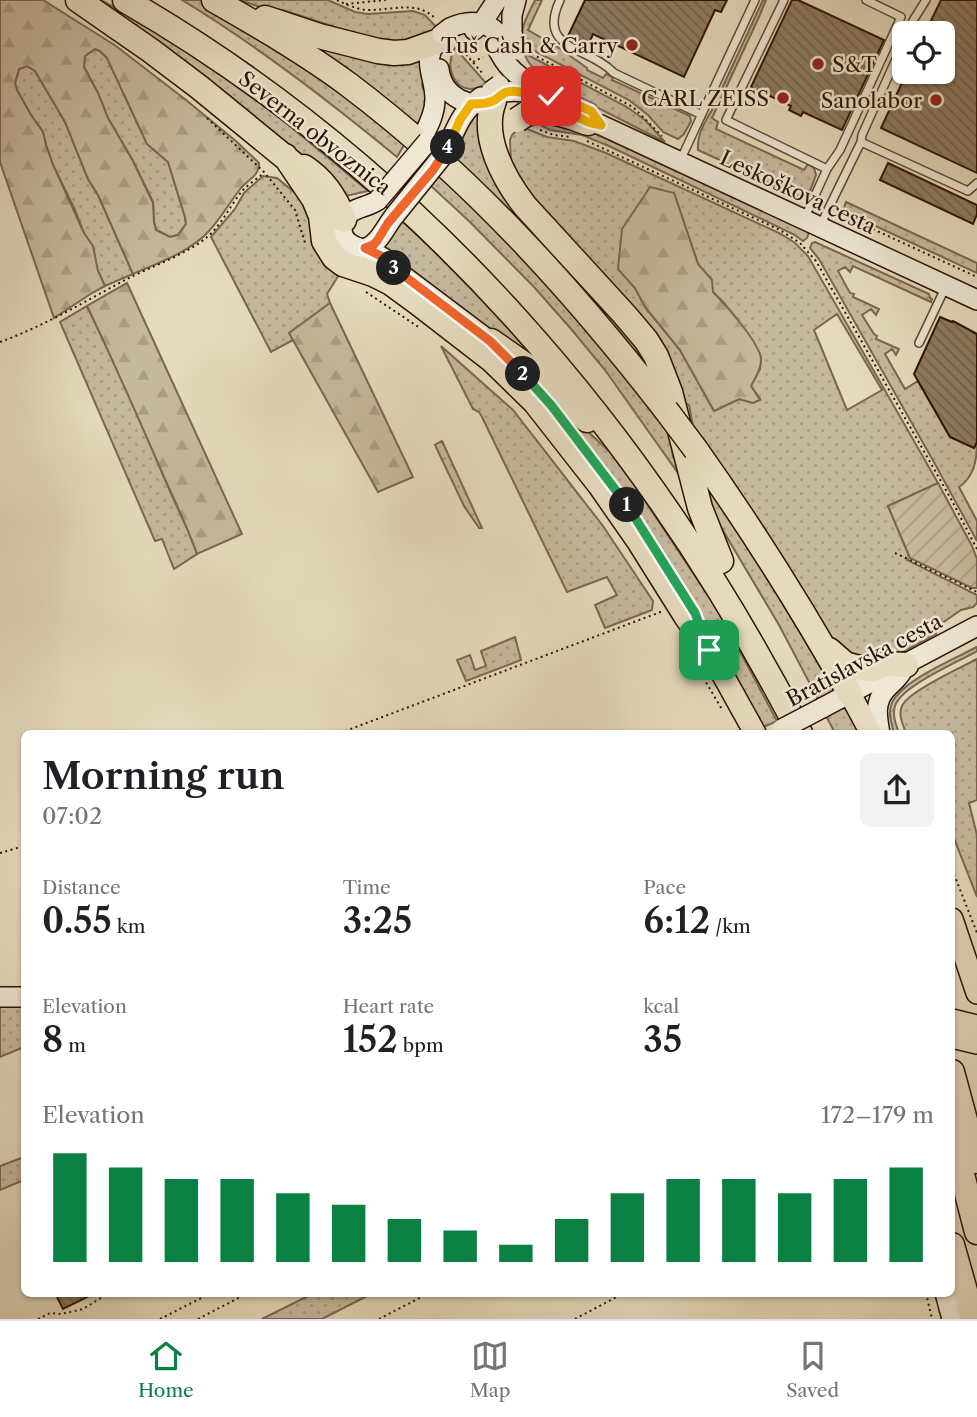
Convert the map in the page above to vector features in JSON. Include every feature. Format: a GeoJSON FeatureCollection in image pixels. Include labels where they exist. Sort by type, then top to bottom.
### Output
{"type":"FeatureCollection","features":[{"type":"Feature","properties":{"kind":"highway"},"geometry":{"type":"LineString","coordinates":[[78,0],[169,65],[285,156],[314,174],[333,195],[339,217]]}},
{"type":"Feature","properties":{"kind":"highway","name":"Severna obvoznica"},"geometry":{"type":"LineString","coordinates":[[125,0],[265,92],[358,164],[486,285],[611,430],[663,504],[728,604],[784,730]]}},
{"type":"Feature","properties":{"kind":"highway","name":"Severna obvoznica"},"geometry":{"type":"LineString","coordinates":[[158,0],[227,44],[324,116],[398,177],[458,233],[541,320],[596,385],[654,461],[721,561],[768,638],[817,730]]}},
{"type":"Feature","properties":{"kind":"highway"},"geometry":{"type":"LineString","coordinates":[[217,0],[299,30],[359,47],[394,53],[419,49],[455,32]]}},
{"type":"Feature","properties":{"kind":"highway"},"geometry":{"type":"LineString","coordinates":[[217,0],[348,85],[409,134],[465,184],[575,298],[696,450],[753,534],[850,694]]}},
{"type":"Feature","properties":{"kind":"highway"},"geometry":{"type":"LineString","coordinates":[[492,93],[491,138],[494,152],[511,187],[525,206],[636,327],[656,356],[670,392],[701,508],[721,561]]}},
{"type":"Feature","properties":{"kind":"highway"},"geometry":{"type":"LineString","coordinates":[[501,164],[504,138],[510,127],[527,121],[540,111],[548,111],[585,131]]}},
{"type":"Feature","properties":{"kind":"highway"},"geometry":{"type":"LineString","coordinates":[[285,156],[314,199],[321,216],[324,241],[334,257],[343,264],[382,279],[409,296],[492,360],[535,402],[608,496],[639,541],[685,617],[700,653]]}},
{"type":"Feature","properties":{"kind":"highway"},"geometry":{"type":"LineString","coordinates":[[490,341],[524,364],[561,396],[599,432],[663,504]]}},
{"type":"Feature","properties":{"kind":"highway"},"geometry":{"type":"LineString","coordinates":[[822,644],[839,659],[855,667],[872,669],[887,664],[906,665]]}},
{"type":"Feature","properties":{"kind":"highway"},"geometry":{"type":"LineString","coordinates":[[955,1083],[977,1165]]}},
{"type":"Feature","properties":{"kind":"highway"},"geometry":{"type":"LineString","coordinates":[[955,1148],[977,1232]]}},
{"type":"Feature","properties":{"kind":"highway"},"geometry":{"type":"LineString","coordinates":[[955,1256],[973,1319]]}},
{"type":"Feature","properties":{"kind":"main road"},"geometry":{"type":"LineString","coordinates":[[426,139],[435,103],[429,64],[455,32],[489,0]]}},
{"type":"Feature","properties":{"kind":"main road"},"geometry":{"type":"LineString","coordinates":[[397,271],[342,252],[332,234],[339,217],[352,200],[375,197],[441,118],[447,90],[440,76],[441,54],[455,32],[497,0]]}},
{"type":"Feature","properties":{"kind":"main road"},"geometry":{"type":"LineString","coordinates":[[507,0],[502,16],[510,51]]}},
{"type":"Feature","properties":{"kind":"main road"},"geometry":{"type":"LineString","coordinates":[[365,248],[373,245],[444,155],[460,120],[492,93],[510,51],[512,15],[516,0]]}},
{"type":"Feature","properties":{"kind":"main road","name":"Leskoškova cesta"},"geometry":{"type":"LineString","coordinates":[[455,32],[485,35],[510,51],[537,80],[566,100],[591,111],[585,131]]}},
{"type":"Feature","properties":{"kind":"main road","name":"Leskoškova cesta"},"geometry":{"type":"LineString","coordinates":[[447,90],[459,100],[512,91],[540,98],[585,131],[679,162],[977,300]]}},
{"type":"Feature","properties":{"kind":"main road"},"geometry":{"type":"LineString","coordinates":[[339,217],[346,240],[355,247],[365,248],[383,257],[397,271],[490,341],[551,405],[625,501],[648,536],[695,613],[700,653],[753,730]]}},
{"type":"Feature","properties":{"kind":"main road","name":"Bratislavska cesta"},"geometry":{"type":"LineString","coordinates":[[788,730],[822,708],[977,626]]}},
{"type":"Feature","properties":{"kind":"main road"},"geometry":{"type":"LineString","coordinates":[[880,730],[877,710],[880,697],[887,687],[898,679],[906,665]]}},
{"type":"Feature","properties":{"kind":"main road"},"geometry":{"type":"LineString","coordinates":[[850,694],[869,730]]}},
{"type":"Feature","properties":{"kind":"main road"},"geometry":{"type":"LineString","coordinates":[[955,927],[975,983]]}},
{"type":"Feature","properties":{"kind":"main road"},"geometry":{"type":"LineString","coordinates":[[0,997],[21,997]]}},
{"type":"Feature","properties":{"kind":"main road"},"geometry":{"type":"LineString","coordinates":[[946,1297],[952,1319]]}},
{"type":"Feature","properties":{"kind":"lane"},"geometry":{"type":"LineString","coordinates":[[560,0],[553,13],[552,22],[565,43],[606,65],[614,73],[701,114]]}},
{"type":"Feature","properties":{"kind":"lane"},"geometry":{"type":"LineString","coordinates":[[679,162],[755,0]]}},
{"type":"Feature","properties":{"kind":"lane"},"geometry":{"type":"LineString","coordinates":[[784,0],[726,120],[827,169]]}},
{"type":"Feature","properties":{"kind":"lane"},"geometry":{"type":"LineString","coordinates":[[812,223],[827,169],[841,150],[901,17],[866,0]]}},
{"type":"Feature","properties":{"kind":"lane"},"geometry":{"type":"LineString","coordinates":[[913,21],[926,0]]}},
{"type":"Feature","properties":{"kind":"lane"},"geometry":{"type":"LineString","coordinates":[[265,10],[277,12]]}},
{"type":"Feature","properties":{"kind":"lane"},"geometry":{"type":"LineString","coordinates":[[322,27],[359,47]]}},
{"type":"Feature","properties":{"kind":"lane"},"geometry":{"type":"LineString","coordinates":[[812,223],[861,142],[892,68]]}},
{"type":"Feature","properties":{"kind":"lane"},"geometry":{"type":"LineString","coordinates":[[861,142],[968,191],[977,183]]}},
{"type":"Feature","properties":{"kind":"lane"},"geometry":{"type":"LineString","coordinates":[[919,343],[946,285]]}},
{"type":"Feature","properties":{"kind":"path"},"geometry":{"type":"LineString","coordinates":[[337,0],[355,8],[370,10],[415,7],[430,14],[455,32],[492,93]]}},
{"type":"Feature","properties":{"kind":"path"},"geometry":{"type":"LineString","coordinates":[[345,4],[386,0]]}},
{"type":"Feature","properties":{"kind":"path"},"geometry":{"type":"LineString","coordinates":[[510,51],[624,102],[642,115],[666,139]]}},
{"type":"Feature","properties":{"kind":"path"},"geometry":{"type":"LineString","coordinates":[[205,116],[264,172],[295,210],[304,243]]}},
{"type":"Feature","properties":{"kind":"path","name":"Leskoškova cesta"},"geometry":{"type":"LineString","coordinates":[[527,121],[554,135],[585,131],[598,145],[780,230],[804,247],[816,261],[977,549]]}},
{"type":"Feature","properties":{"kind":"path"},"geometry":{"type":"LineString","coordinates":[[0,342],[75,309],[189,249],[207,237],[232,208],[243,190],[264,172]]}},
{"type":"Feature","properties":{"kind":"path","name":"Leskoškova cesta"},"geometry":{"type":"LineString","coordinates":[[837,212],[977,277]]}},
{"type":"Feature","properties":{"kind":"path"},"geometry":{"type":"LineString","coordinates":[[365,291],[423,330]]}},
{"type":"Feature","properties":{"kind":"path"},"geometry":{"type":"LineString","coordinates":[[895,553],[977,592]]}},
{"type":"Feature","properties":{"kind":"path"},"geometry":{"type":"LineString","coordinates":[[348,730],[664,610]]}},
{"type":"Feature","properties":{"kind":"path"},"geometry":{"type":"LineString","coordinates":[[700,653],[723,711]]}},
{"type":"Feature","properties":{"kind":"path"},"geometry":{"type":"LineString","coordinates":[[0,853],[21,847]]}},
{"type":"Feature","properties":{"kind":"path"},"geometry":{"type":"LineString","coordinates":[[955,877],[977,933]]}},
{"type":"Feature","properties":{"kind":"path"},"geometry":{"type":"LineString","coordinates":[[38,1319],[50,1314],[83,1309],[102,1297]]}},
{"type":"Feature","properties":{"kind":"path"},"geometry":{"type":"LineString","coordinates":[[160,1319],[203,1297]]}},
{"type":"Feature","properties":{"kind":"path"},"geometry":{"type":"LineString","coordinates":[[198,1319],[240,1297]]}},
{"type":"Feature","properties":{"kind":"path"},"geometry":{"type":"LineString","coordinates":[[379,1319],[421,1297]]}},
{"type":"Feature","properties":{"kind":"path"},"geometry":{"type":"LineString","coordinates":[[575,1319],[616,1297]]}},
{"type":"Feature","properties":{"kind":"path"},"geometry":{"type":"LineString","coordinates":[[927,1297],[932,1319]]}},
{"type":"Feature","properties":{"kind":"green space"},"geometry":{"type":"Polygon","coordinates":[[[0,0],[43,0],[116,46],[186,100],[237,142],[259,163],[259,167],[218,221],[193,245],[133,274],[98,195],[88,179],[65,122],[35,71],[27,66],[19,69],[15,83],[17,90],[43,132],[53,165],[84,233],[93,246],[98,271],[105,286],[54,318],[0,162],[0,0]],[[95,49],[85,56],[84,67],[153,203],[156,230],[170,237],[178,235],[186,224],[168,162],[147,144],[107,58],[95,49]]]}},
{"type":"Feature","properties":{"kind":"green space"},"geometry":{"type":"Polygon","coordinates":[[[94,0],[101,0],[158,32],[226,77],[368,191],[346,196],[94,0]]]}},
{"type":"Feature","properties":{"kind":"green space"},"geometry":{"type":"Polygon","coordinates":[[[182,0],[203,0],[323,75],[404,145],[397,157],[292,74],[182,0]]]}},
{"type":"Feature","properties":{"kind":"green space"},"geometry":{"type":"Polygon","coordinates":[[[240,0],[328,0],[355,12],[368,14],[413,11],[425,15],[438,29],[400,47],[283,10],[260,7],[240,0]]]}},
{"type":"Feature","properties":{"kind":"green space"},"geometry":{"type":"Polygon","coordinates":[[[535,0],[542,0],[528,30],[559,48],[587,70],[603,78],[606,74],[613,77],[612,80],[690,116],[691,121],[684,134],[678,139],[663,132],[629,100],[525,46],[523,29],[535,0]]]}},
{"type":"Feature","properties":{"kind":"green space"},"geometry":{"type":"Polygon","coordinates":[[[763,0],[766,0],[759,17],[712,118],[718,122],[716,129],[804,170],[808,164],[814,168],[816,175],[810,191],[806,190],[798,196],[698,150],[702,129],[763,0]]]}},
{"type":"Feature","properties":{"kind":"green space"},"geometry":{"type":"Polygon","coordinates":[[[277,27],[427,52],[426,83],[422,84],[423,89],[427,87],[430,97],[418,131],[277,27]]]}},
{"type":"Feature","properties":{"kind":"green space"},"geometry":{"type":"Polygon","coordinates":[[[455,48],[486,83],[469,89],[456,81],[450,66],[455,48]]]}},
{"type":"Feature","properties":{"kind":"green space"},"geometry":{"type":"Polygon","coordinates":[[[95,49],[107,58],[147,144],[168,162],[186,224],[178,235],[170,237],[156,230],[153,202],[84,67],[85,56],[95,49]]]}},
{"type":"Feature","properties":{"kind":"green space"},"geometry":{"type":"Polygon","coordinates":[[[524,53],[627,107],[645,120],[665,142],[554,85],[536,72],[524,53]]]}},
{"type":"Feature","properties":{"kind":"green space"},"geometry":{"type":"Polygon","coordinates":[[[27,66],[35,71],[65,122],[88,179],[98,195],[133,274],[105,286],[75,210],[53,165],[43,132],[17,90],[15,83],[19,69],[27,66]]]}},
{"type":"Feature","properties":{"kind":"green space"},"geometry":{"type":"Polygon","coordinates":[[[484,110],[485,139],[658,378],[451,159],[469,117],[484,110]]]}},
{"type":"Feature","properties":{"kind":"green space"},"geometry":{"type":"Polygon","coordinates":[[[531,120],[568,121],[809,232],[807,238],[803,241],[609,146],[582,135],[550,130],[531,120]]]}},
{"type":"Feature","properties":{"kind":"green space"},"geometry":{"type":"Polygon","coordinates":[[[522,125],[547,137],[574,141],[606,153],[781,234],[808,256],[938,483],[888,506],[910,558],[907,560],[977,595],[977,603],[973,607],[961,610],[938,626],[936,634],[890,659],[843,655],[695,437],[689,405],[679,401],[542,214],[511,163],[512,135],[522,125]],[[674,193],[618,269],[680,350],[714,411],[739,399],[753,403],[760,399],[751,386],[760,369],[761,357],[754,343],[713,292],[698,264],[674,193]],[[837,314],[814,330],[847,410],[882,390],[837,314]]]}},
{"type":"Feature","properties":{"kind":"green space"},"geometry":{"type":"Polygon","coordinates":[[[441,173],[485,213],[669,427],[673,457],[680,460],[681,475],[605,370],[572,330],[534,287],[431,186],[441,173]]]}},
{"type":"Feature","properties":{"kind":"green space"},"geometry":{"type":"Polygon","coordinates":[[[263,176],[277,178],[306,202],[342,270],[327,294],[330,303],[290,333],[293,340],[271,352],[211,237],[235,209],[244,193],[263,176]]]}},
{"type":"Feature","properties":{"kind":"green space"},"geometry":{"type":"Polygon","coordinates":[[[650,187],[674,193],[698,264],[712,280],[713,292],[755,344],[761,364],[751,386],[760,400],[753,403],[739,399],[714,411],[680,350],[618,269],[622,229],[650,187]]]}},
{"type":"Feature","properties":{"kind":"green space"},"geometry":{"type":"Polygon","coordinates":[[[846,202],[977,263],[977,273],[843,211],[846,202]]]}},
{"type":"Feature","properties":{"kind":"green space"},"geometry":{"type":"Polygon","coordinates":[[[401,220],[480,298],[555,381],[381,249],[401,220]]]}},
{"type":"Feature","properties":{"kind":"green space"},"geometry":{"type":"Polygon","coordinates":[[[815,242],[929,294],[932,299],[931,302],[853,266],[850,272],[845,267],[838,271],[850,293],[854,294],[853,297],[879,309],[876,315],[871,309],[862,315],[877,336],[876,339],[899,349],[896,355],[892,349],[885,354],[905,389],[918,381],[950,437],[974,448],[977,442],[974,467],[959,487],[977,521],[977,541],[819,259],[810,248],[815,242]]]}},
{"type":"Feature","properties":{"kind":"green space"},"geometry":{"type":"Polygon","coordinates":[[[127,283],[242,534],[197,554],[87,306],[127,283]]]}},
{"type":"Feature","properties":{"kind":"green space"},"geometry":{"type":"Polygon","coordinates":[[[330,303],[413,477],[378,492],[289,333],[330,303]]]}},
{"type":"Feature","properties":{"kind":"green space"},"geometry":{"type":"Polygon","coordinates":[[[87,306],[197,554],[174,569],[162,539],[155,541],[60,322],[87,306]]]}},
{"type":"Feature","properties":{"kind":"green space"},"geometry":{"type":"Polygon","coordinates":[[[441,346],[513,410],[603,526],[653,601],[652,610],[605,628],[595,605],[617,595],[607,577],[567,592],[482,417],[473,409],[441,346]]]}},
{"type":"Feature","properties":{"kind":"green space"},"geometry":{"type":"Polygon","coordinates":[[[561,407],[610,452],[633,483],[719,612],[777,721],[762,726],[655,538],[561,407]]]}},
{"type":"Feature","properties":{"kind":"green space"},"geometry":{"type":"Polygon","coordinates":[[[442,441],[482,528],[479,528],[464,506],[435,445],[442,441]]]}},
{"type":"Feature","properties":{"kind":"green space"},"geometry":{"type":"Polygon","coordinates":[[[698,468],[772,579],[835,688],[833,692],[818,699],[779,625],[715,517],[698,468]]]}},
{"type":"Feature","properties":{"kind":"green space"},"geometry":{"type":"Polygon","coordinates":[[[938,483],[977,559],[977,588],[910,558],[888,506],[938,483]]]}},
{"type":"Feature","properties":{"kind":"green space"},"geometry":{"type":"Polygon","coordinates":[[[515,637],[521,660],[466,681],[457,660],[470,655],[475,670],[486,666],[481,651],[515,637]]]}},
{"type":"Feature","properties":{"kind":"green space"},"geometry":{"type":"Polygon","coordinates":[[[977,647],[977,651],[919,683],[899,698],[894,713],[898,730],[893,730],[890,709],[895,697],[928,672],[977,647]]]}},
{"type":"Feature","properties":{"kind":"green space"},"geometry":{"type":"Polygon","coordinates":[[[977,659],[977,800],[969,803],[977,835],[977,897],[955,841],[955,730],[905,730],[901,720],[902,706],[906,700],[936,680],[977,659]]]}},
{"type":"Feature","properties":{"kind":"green space"},"geometry":{"type":"Polygon","coordinates":[[[846,708],[861,730],[833,730],[826,716],[846,708]]]}},
{"type":"Feature","properties":{"kind":"green space"},"geometry":{"type":"Polygon","coordinates":[[[0,1004],[21,1005],[21,1048],[0,1057],[0,1004]]]}},
{"type":"Feature","properties":{"kind":"green space"},"geometry":{"type":"Polygon","coordinates":[[[21,1158],[21,1181],[0,1190],[0,1166],[21,1158]]]}},
{"type":"Feature","properties":{"kind":"green space"},"geometry":{"type":"Polygon","coordinates":[[[306,1297],[365,1297],[322,1319],[262,1319],[306,1297]]]}},
{"type":"Feature","properties":{"kind":"building"},"geometry":{"type":"Polygon","coordinates":[[[585,0],[727,0],[721,12],[715,10],[684,77],[593,34],[588,46],[568,36],[585,0]]]}},
{"type":"Feature","properties":{"kind":"building","name":"S&T"},"geometry":{"type":"Polygon","coordinates":[[[792,0],[798,0],[884,40],[842,130],[803,112],[801,116],[789,110],[791,106],[751,87],[792,0]]]}},
{"type":"Feature","properties":{"kind":"building","name":"Sanolabor"},"geometry":{"type":"Polygon","coordinates":[[[941,0],[977,0],[977,173],[881,128],[901,84],[955,84],[955,21],[931,21],[941,0]]]}},
{"type":"Feature","properties":{"kind":"building"},"geometry":{"type":"Polygon","coordinates":[[[888,163],[977,205],[973,224],[880,180],[888,163]]]}},
{"type":"Feature","properties":{"kind":"building"},"geometry":{"type":"Polygon","coordinates":[[[940,317],[977,334],[977,442],[974,448],[950,437],[914,374],[940,317]]]}},
{"type":"Feature","properties":{"kind":"building"},"geometry":{"type":"Polygon","coordinates":[[[57,1297],[87,1297],[63,1309],[57,1297]]]}},
{"type":"Feature","properties":{"kind":"place","name":"Tuš Cash & Carry"},"geometry":{"type":"Point","coordinates":[632,45]}},
{"type":"Feature","properties":{"kind":"place","name":"S&T"},"geometry":{"type":"Point","coordinates":[818,64]}},
{"type":"Feature","properties":{"kind":"place","name":"CARL ZEISS"},"geometry":{"type":"Point","coordinates":[783,98]}},
{"type":"Feature","properties":{"kind":"place","name":"Sanolabor"},"geometry":{"type":"Point","coordinates":[936,100]}},
{"type":"Feature","properties":{"kind":"route"},"geometry":{"type":"LineString","coordinates":[[551,96],[591,111],[601,125],[588,122],[554,104],[520,92],[505,92],[494,101],[471,104],[433,170],[388,223],[377,241],[365,248],[383,257],[397,271],[490,341],[551,405],[594,459],[648,536],[695,613],[709,650]]}}]}
